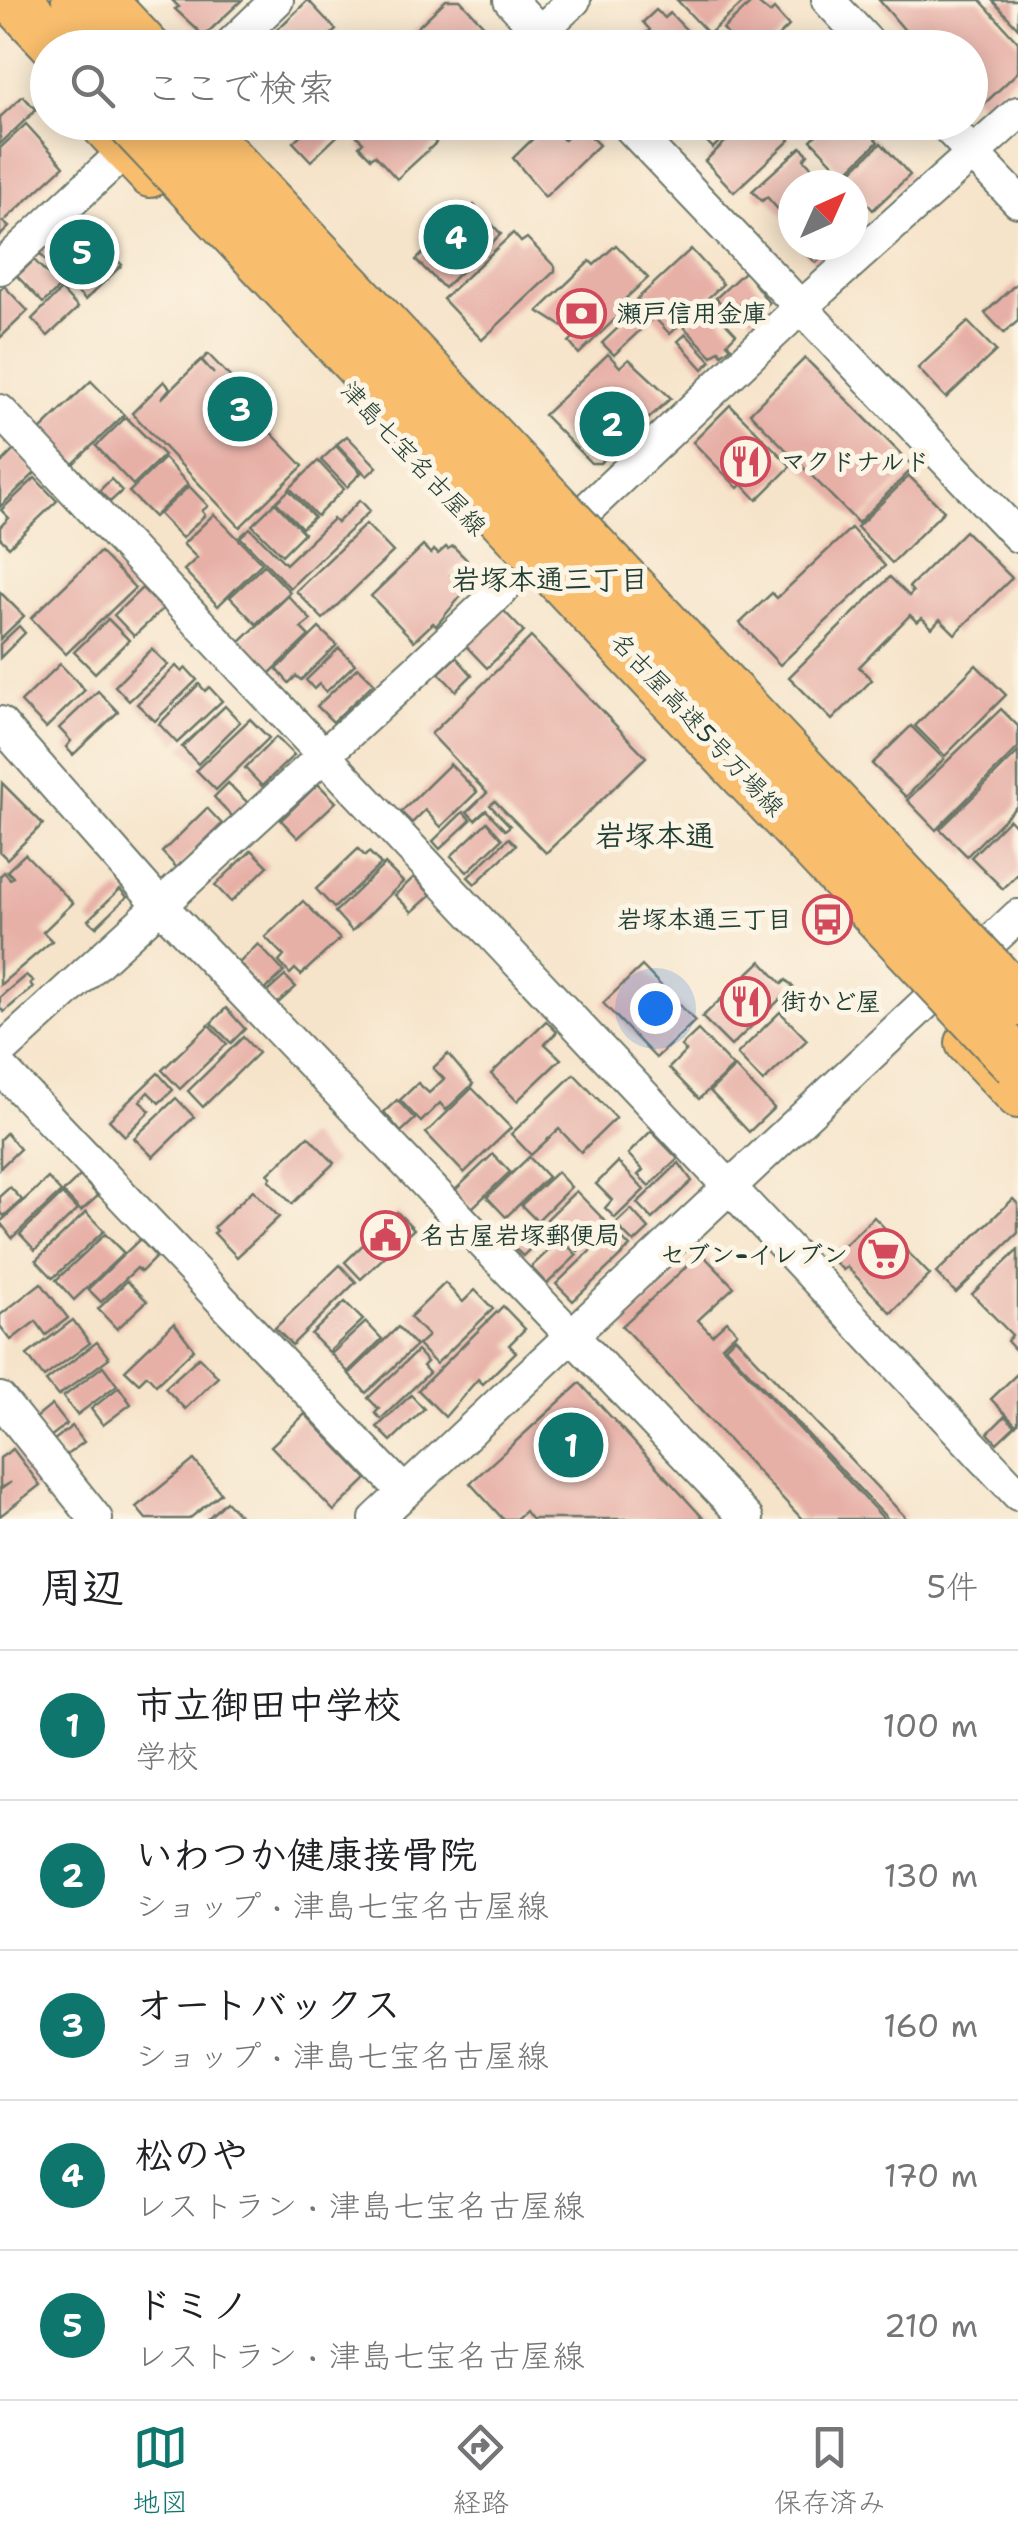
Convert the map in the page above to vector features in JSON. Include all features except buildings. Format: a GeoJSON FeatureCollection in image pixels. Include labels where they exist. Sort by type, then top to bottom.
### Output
{"type":"FeatureCollection","features":[{"type":"Feature","properties":{"kind":"highway"},"geometry":{"type":"LineString","coordinates":[[15,0],[43,30]]}},
{"type":"Feature","properties":{"kind":"highway"},"geometry":{"type":"LineString","coordinates":[[76,0],[104,30]]}},
{"type":"Feature","properties":{"kind":"highway","name":"名古屋高速5号万場線"},"geometry":{"type":"LineString","coordinates":[[138,140],[1018,1063]]}},
{"type":"Feature","properties":{"kind":"highway","name":"名古屋高速5号万場線"},"geometry":{"type":"LineString","coordinates":[[209,140],[1018,1001]]}},
{"type":"Feature","properties":{"kind":"main road"},"geometry":{"type":"LineString","coordinates":[[105,0],[133,30]]}},
{"type":"Feature","properties":{"kind":"main road"},"geometry":{"type":"LineString","coordinates":[[0,18],[30,49]]}},
{"type":"Feature","properties":{"kind":"main road","name":"津島七宝名古屋線"},"geometry":{"type":"LineString","coordinates":[[137,140],[521,572],[1018,1096]]}},
{"type":"Feature","properties":{"kind":"main road"},"geometry":{"type":"LineString","coordinates":[[237,140],[586,512],[1009,944]]}},
{"type":"Feature","properties":{"kind":"street"},"geometry":{"type":"LineString","coordinates":[[246,30],[277,0]]}},
{"type":"Feature","properties":{"kind":"street"},"geometry":{"type":"LineString","coordinates":[[510,0],[538,30]]}},
{"type":"Feature","properties":{"kind":"street"},"geometry":{"type":"LineString","coordinates":[[554,30],[574,0]]}},
{"type":"Feature","properties":{"kind":"street"},"geometry":{"type":"LineString","coordinates":[[828,0],[856,30]]}},
{"type":"Feature","properties":{"kind":"street"},"geometry":{"type":"LineString","coordinates":[[988,140],[1018,113]]}},
{"type":"Feature","properties":{"kind":"street"},"geometry":{"type":"LineString","coordinates":[[0,268],[119,140]]}},
{"type":"Feature","properties":{"kind":"street"},"geometry":{"type":"LineString","coordinates":[[642,140],[1018,536]]}},
{"type":"Feature","properties":{"kind":"street"},"geometry":{"type":"LineString","coordinates":[[959,140],[1018,201]]}},
{"type":"Feature","properties":{"kind":"street"},"geometry":{"type":"LineString","coordinates":[[0,1052],[586,512],[800,308],[988,140]]}},
{"type":"Feature","properties":{"kind":"street"},"geometry":{"type":"LineString","coordinates":[[0,411],[1018,1494]]}},
{"type":"Feature","properties":{"kind":"street"},"geometry":{"type":"LineString","coordinates":[[0,722],[162,906],[747,1519]]}},
{"type":"Feature","properties":{"kind":"street"},"geometry":{"type":"LineString","coordinates":[[376,1519],[928,1001],[1009,944]]}},
{"type":"Feature","properties":{"kind":"street"},"geometry":{"type":"LineString","coordinates":[[0,1067],[404,1492]]}},
{"type":"Feature","properties":{"kind":"street"},"geometry":{"type":"LineString","coordinates":[[0,1399],[96,1519]]}},
{"type":"Feature","properties":{"kind":"place","name":"松のや"},"geometry":{"type":"Point","coordinates":[456,237]}},
{"type":"Feature","properties":{"kind":"place","name":"ドミノ"},"geometry":{"type":"Point","coordinates":[82,252]}},
{"type":"Feature","properties":{"kind":"place","name":"瀬戸信用金庫"},"geometry":{"type":"Point","coordinates":[582,313]}},
{"type":"Feature","properties":{"kind":"place","name":"オートバックス"},"geometry":{"type":"Point","coordinates":[240,409]}},
{"type":"Feature","properties":{"kind":"place","name":"いわつか健康接骨院"},"geometry":{"type":"Point","coordinates":[612,424]}},
{"type":"Feature","properties":{"kind":"place","name":"マクドナルド"},"geometry":{"type":"Point","coordinates":[746,461]}},
{"type":"Feature","properties":{"kind":"place","name":"岩塚本通三丁目"},"geometry":{"type":"Point","coordinates":[827,919]}},
{"type":"Feature","properties":{"kind":"place","name":"街かど屋"},"geometry":{"type":"Point","coordinates":[746,1001]}},
{"type":"Feature","properties":{"kind":"place","name":"名古屋岩塚郵便局"},"geometry":{"type":"Point","coordinates":[385,1235]}},
{"type":"Feature","properties":{"kind":"place","name":"セブン-イレブン"},"geometry":{"type":"Point","coordinates":[883,1254]}},
{"type":"Feature","properties":{"kind":"place","name":"市立御田中学校"},"geometry":{"type":"Point","coordinates":[571,1445]}},
{"type":"Feature","properties":{"kind":"district","name":"岩塚本通三丁目"},"geometry":{"type":"Point","coordinates":[550,579]}},
{"type":"Feature","properties":{"kind":"district","name":"岩塚本通"},"geometry":{"type":"Point","coordinates":[655,836]}}]}
